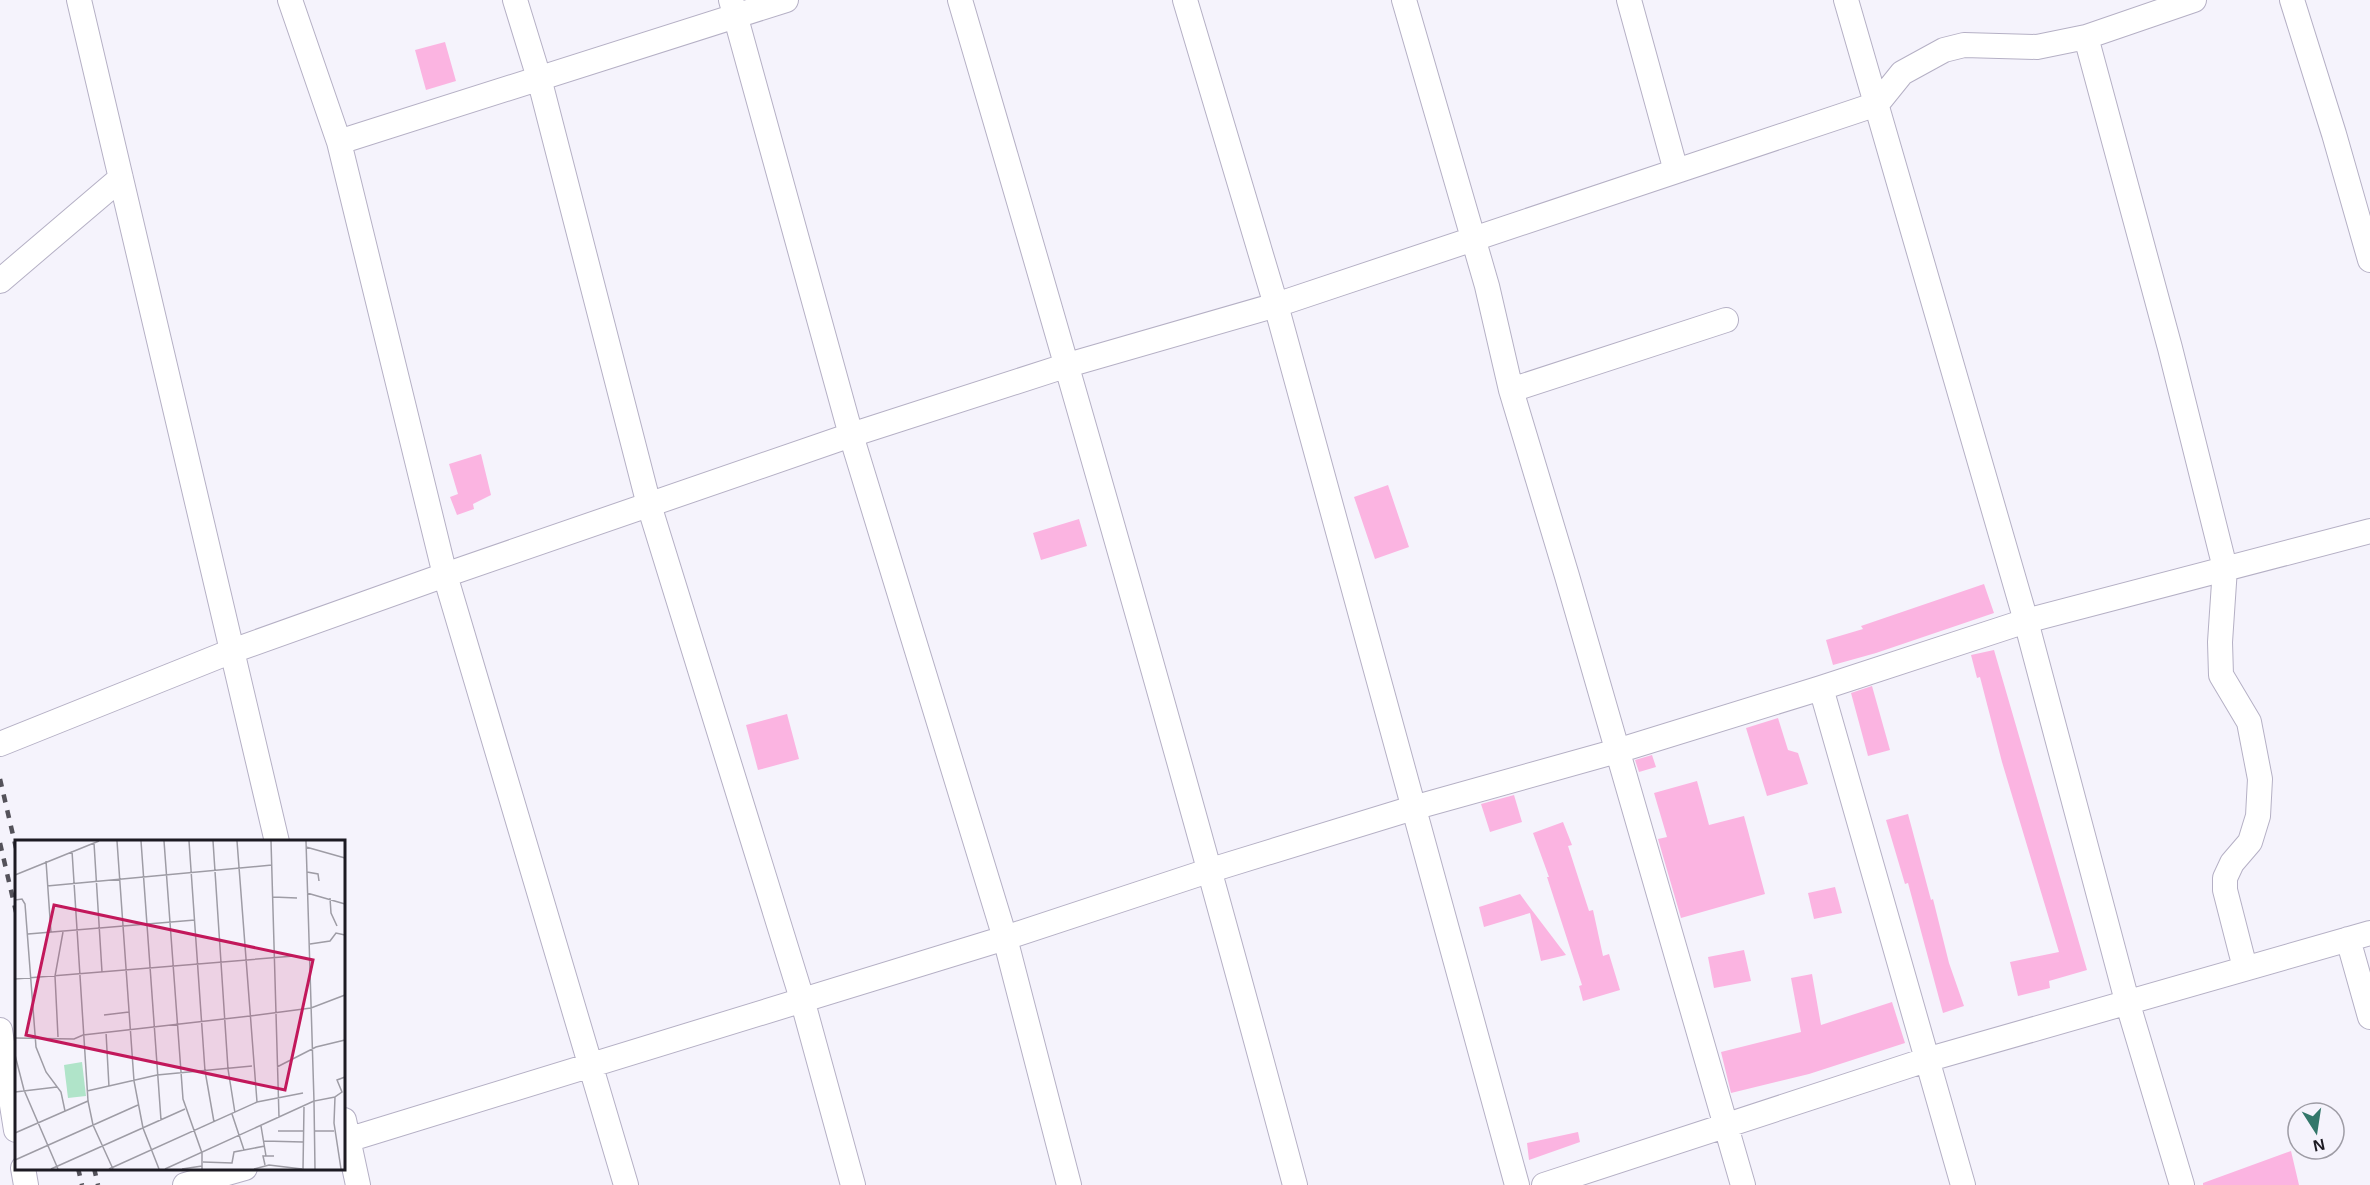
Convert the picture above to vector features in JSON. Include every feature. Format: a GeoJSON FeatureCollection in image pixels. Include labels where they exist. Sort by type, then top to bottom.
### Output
{"type":"FeatureCollection","features":[{"type":"Feature","properties":{"kind":"street"},"geometry":{"type":"LineString","coordinates":[[79,0],[277,840]]}},
{"type":"Feature","properties":{"kind":"street"},"geometry":{"type":"LineString","coordinates":[[290,0],[339,142],[445,575],[626,1185]]}},
{"type":"Feature","properties":{"kind":"street"},"geometry":{"type":"LineString","coordinates":[[515,0],[539,78],[649,505],[802,999],[853,1185]]}},
{"type":"Feature","properties":{"kind":"street"},"geometry":{"type":"LineString","coordinates":[[339,142],[539,78],[734,8],[786,0]]}},
{"type":"Feature","properties":{"kind":"street"},"geometry":{"type":"LineString","coordinates":[[960,0],[1068,365],[1211,870],[1295,1185]]}},
{"type":"Feature","properties":{"kind":"street"},"geometry":{"type":"LineString","coordinates":[[1185,0],[1276,305],[1517,1185]]}},
{"type":"Feature","properties":{"kind":"street"},"geometry":{"type":"LineString","coordinates":[[1404,0],[1486,286],[1511,390],[1743,1185]]}},
{"type":"Feature","properties":{"kind":"street"},"geometry":{"type":"LineString","coordinates":[[1629,0],[1676,171]]}},
{"type":"Feature","properties":{"kind":"street"},"geometry":{"type":"LineString","coordinates":[[1846,0],[2026,621],[2127,1001],[2182,1185]]}},
{"type":"Feature","properties":{"kind":"street"},"geometry":{"type":"LineString","coordinates":[[0,744],[232,651],[851,435],[1068,365],[1276,305],[1877,104],[1902,73],[1944,50],[1964,45],[2037,47],[2085,37],[2194,0]]}},
{"type":"Feature","properties":{"kind":"street"},"geometry":{"type":"LineString","coordinates":[[2292,0],[2370,260]]}},
{"type":"Feature","properties":{"kind":"street"},"geometry":{"type":"LineString","coordinates":[[734,8],[851,435],[1005,938],[1069,1185]]}},
{"type":"Feature","properties":{"kind":"street"},"geometry":{"type":"LineString","coordinates":[[2085,37],[2170,348],[2225,568],[2220,642],[2221,675],[2249,722],[2260,779],[2258,816],[2250,842],[2232,863],[2225,878],[2225,890],[2245,968]]}},
{"type":"Feature","properties":{"kind":"street"},"geometry":{"type":"LineString","coordinates":[[0,281],[121,178]]}},
{"type":"Feature","properties":{"kind":"street"},"geometry":{"type":"LineString","coordinates":[[1511,390],[1726,320]]}},
{"type":"Feature","properties":{"kind":"street"},"geometry":{"type":"LineString","coordinates":[[358,1185],[345,1134],[592,1065],[1005,938],[1211,870],[1413,808],[1617,752],[2026,621],[2370,531]]}},
{"type":"Feature","properties":{"kind":"street"},"geometry":{"type":"LineString","coordinates":[[1821,688],[1963,1185]]}},
{"type":"Feature","properties":{"kind":"street"},"geometry":{"type":"LineString","coordinates":[[1544,1185],[1926,1060],[2359,936],[2370,1017]]}},
{"type":"Feature","properties":{"kind":"street"},"geometry":{"type":"LineString","coordinates":[[0,1030],[15,1124]]}},
{"type":"Feature","properties":{"kind":"street"},"geometry":{"type":"LineString","coordinates":[[23,1170],[26,1185]]}},
{"type":"Feature","properties":{"kind":"street"},"geometry":{"type":"LineString","coordinates":[[185,1185],[238,1170]]}},
{"type":"Feature","properties":{"kind":"building"},"geometry":{"type":"Polygon","coordinates":[[[445,42],[456,81],[426,90],[415,50],[445,42]]]}},
{"type":"Feature","properties":{"kind":"building"},"geometry":{"type":"Polygon","coordinates":[[[481,454],[491,495],[473,504],[474,509],[457,515],[450,497],[458,494],[449,464],[481,454]]]}},
{"type":"Feature","properties":{"kind":"building"},"geometry":{"type":"Polygon","coordinates":[[[1388,485],[1409,547],[1375,559],[1354,497],[1388,485]]]}},
{"type":"Feature","properties":{"kind":"building"},"geometry":{"type":"Polygon","coordinates":[[[1079,519],[1087,546],[1041,560],[1033,533],[1079,519]]]}},
{"type":"Feature","properties":{"kind":"building"},"geometry":{"type":"Polygon","coordinates":[[[1984,584],[1994,613],[1833,665],[1826,640],[1863,629],[1861,626],[1984,584]]]}},
{"type":"Feature","properties":{"kind":"building"},"geometry":{"type":"Polygon","coordinates":[[[1994,650],[2087,970],[2049,981],[2050,988],[2018,996],[2010,962],[2059,952],[2002,762],[1980,677],[1977,678],[1971,655],[1994,650]]]}},
{"type":"Feature","properties":{"kind":"building"},"geometry":{"type":"Polygon","coordinates":[[[1872,686],[1890,750],[1868,756],[1851,693],[1872,686]]]}},
{"type":"Feature","properties":{"kind":"building"},"geometry":{"type":"Polygon","coordinates":[[[787,714],[799,759],[758,770],[746,725],[787,714]]]}},
{"type":"Feature","properties":{"kind":"building"},"geometry":{"type":"Polygon","coordinates":[[[1778,718],[1788,750],[1798,753],[1808,784],[1767,796],[1746,728],[1778,718]]]}},
{"type":"Feature","properties":{"kind":"building"},"geometry":{"type":"Polygon","coordinates":[[[1652,755],[1656,767],[1639,772],[1635,760],[1652,755]]]}},
{"type":"Feature","properties":{"kind":"building"},"geometry":{"type":"Polygon","coordinates":[[[1697,781],[1709,825],[1744,816],[1765,894],[1681,918],[1658,839],[1667,837],[1654,793],[1697,781]]]}},
{"type":"Feature","properties":{"kind":"building"},"geometry":{"type":"Polygon","coordinates":[[[1514,795],[1522,822],[1490,832],[1481,804],[1514,795]]]}},
{"type":"Feature","properties":{"kind":"building"},"geometry":{"type":"Polygon","coordinates":[[[1908,814],[1949,963],[1964,1006],[1943,1013],[1908,883],[1905,884],[1886,820],[1908,814]]]}},
{"type":"Feature","properties":{"kind":"building"},"geometry":{"type":"Polygon","coordinates":[[[1563,822],[1572,845],[1568,846],[1589,911],[1593,910],[1603,956],[1609,954],[1620,990],[1583,1001],[1579,986],[1582,985],[1533,833],[1563,822]]]}},
{"type":"Feature","properties":{"kind":"building"},"geometry":{"type":"Polygon","coordinates":[[[1835,887],[1842,913],[1814,919],[1808,893],[1835,887]]]}},
{"type":"Feature","properties":{"kind":"building"},"geometry":{"type":"Polygon","coordinates":[[[1520,894],[1566,955],[1541,961],[1530,913],[1484,927],[1479,907],[1520,894]]]}},
{"type":"Feature","properties":{"kind":"building"},"geometry":{"type":"Polygon","coordinates":[[[1744,950],[1751,981],[1714,988],[1708,957],[1744,950]]]}},
{"type":"Feature","properties":{"kind":"building"},"geometry":{"type":"Polygon","coordinates":[[[1812,974],[1821,1025],[1892,1002],[1905,1043],[1809,1074],[1731,1093],[1721,1052],[1801,1032],[1791,978],[1812,974]]]}},
{"type":"Feature","properties":{"kind":"building"},"geometry":{"type":"Polygon","coordinates":[[[1578,1132],[1580,1142],[1529,1160],[1527,1143],[1578,1132]]]}},
{"type":"Feature","properties":{"kind":"building"},"geometry":{"type":"Polygon","coordinates":[[[2286,1153],[2286,1161],[2293,1161],[2299,1185],[2203,1185],[2203,1183],[2286,1153]]]}},
{"type":"Feature","properties":{"kind":"railway"},"geometry":{"type":"LineString","coordinates":[[0,779],[15,844]]}},
{"type":"Feature","properties":{"kind":"railway"},"geometry":{"type":"LineString","coordinates":[[0,843],[15,908]]}},
{"type":"Feature","properties":{"kind":"railway"},"geometry":{"type":"LineString","coordinates":[[78,1170],[82,1185]]}},
{"type":"Feature","properties":{"kind":"railway"},"geometry":{"type":"LineString","coordinates":[[94,1170],[98,1185]]}}]}
